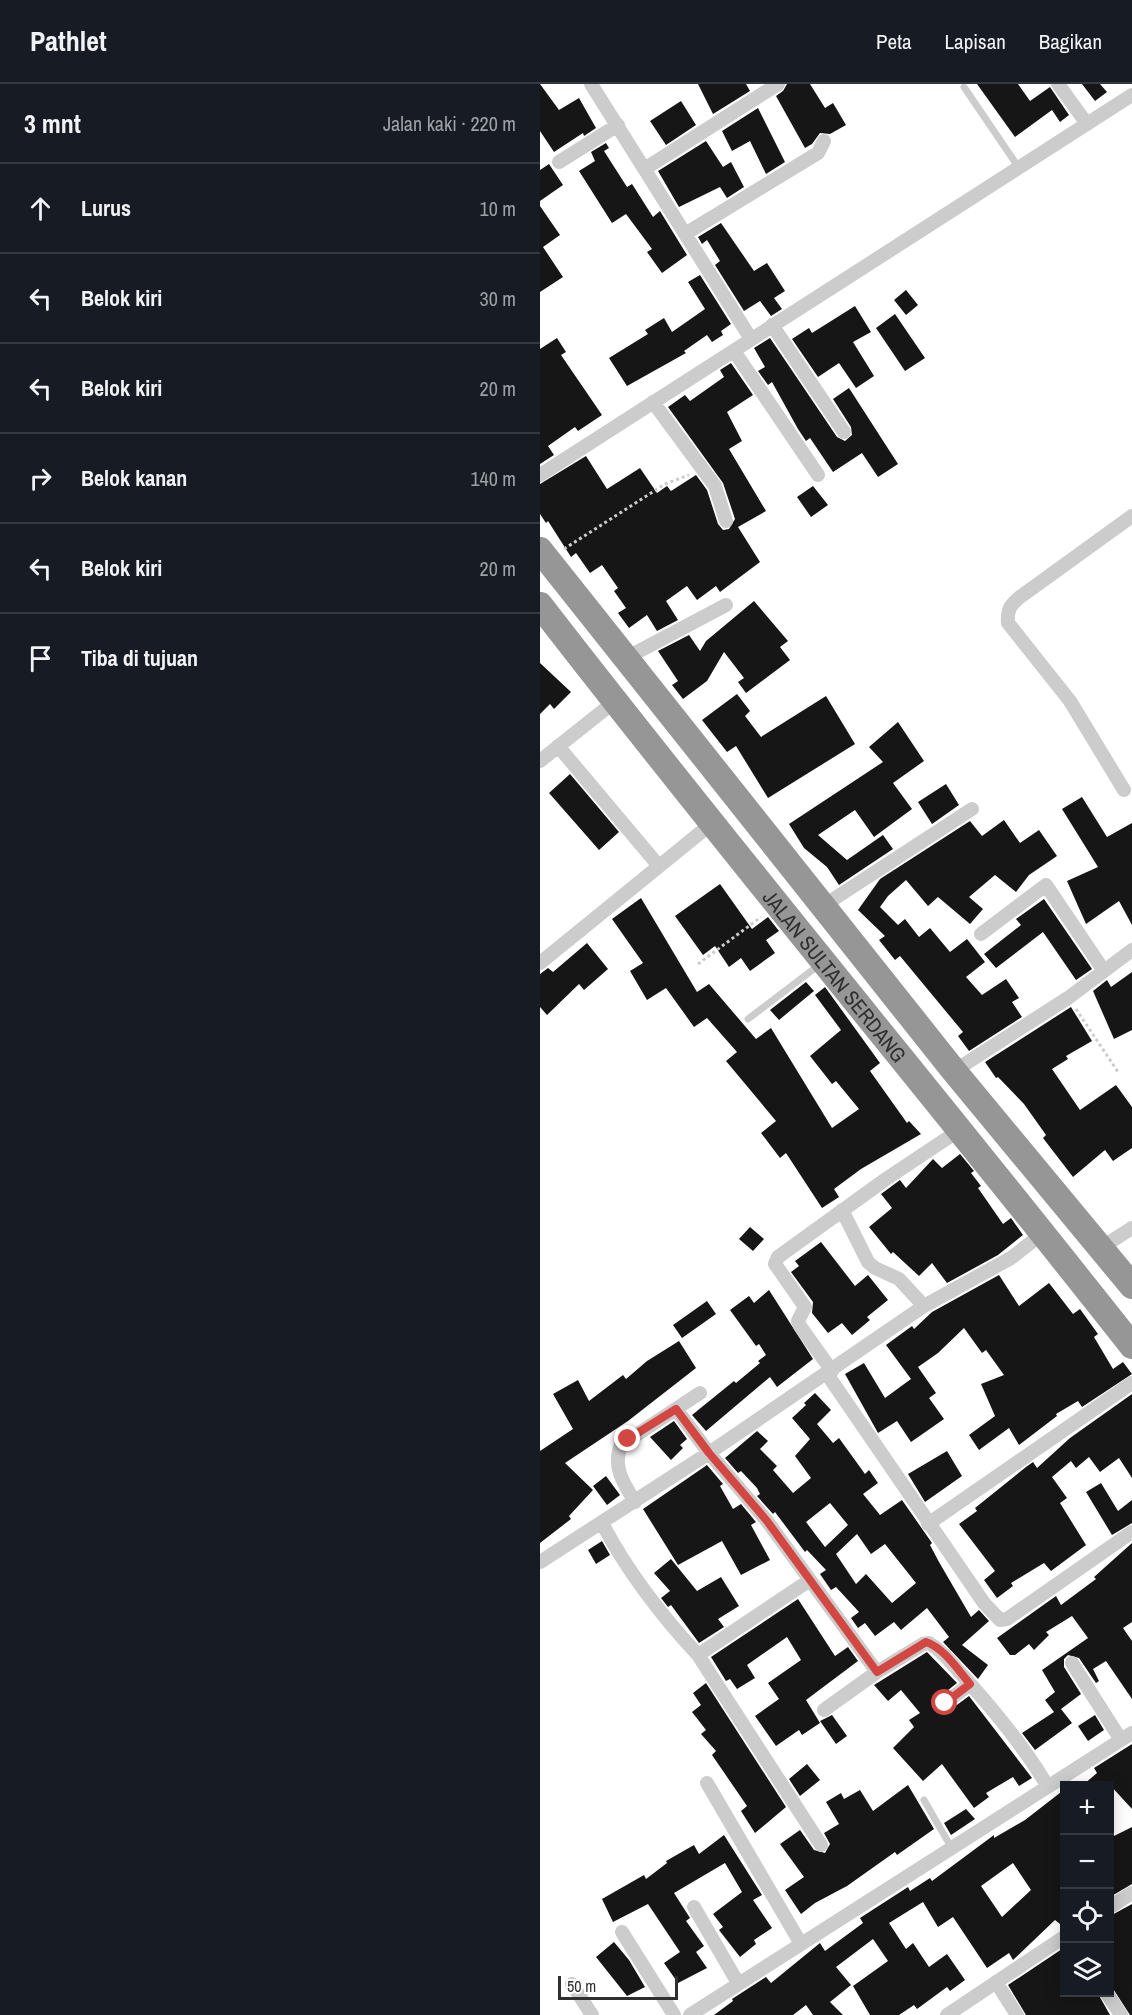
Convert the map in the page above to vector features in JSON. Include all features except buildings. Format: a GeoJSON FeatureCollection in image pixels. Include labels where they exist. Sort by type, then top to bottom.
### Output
{"type":"FeatureCollection","features":[{"type":"Feature","properties":{"kind":"highway","name":"JALAN SULTAN SERDANG"},"geometry":{"type":"LineString","coordinates":[[544,555],[954,1071],[1132,1286]]}},
{"type":"Feature","properties":{"kind":"highway","name":"JALAN SULTAN SERDANG"},"geometry":{"type":"LineString","coordinates":[[540,605],[711,825],[961,1130],[1132,1346]]}},
{"type":"Feature","properties":{"kind":"highway"},"geometry":{"type":"LineString","coordinates":[[685,792],[714,771]]}},
{"type":"Feature","properties":{"kind":"street"},"geometry":{"type":"LineString","coordinates":[[591,84],[646,168],[751,339]]}},
{"type":"Feature","properties":{"kind":"street"},"geometry":{"type":"LineString","coordinates":[[646,168],[778,84]]}},
{"type":"Feature","properties":{"kind":"street"},"geometry":{"type":"LineString","coordinates":[[1058,84],[1087,124]]}},
{"type":"Feature","properties":{"kind":"street"},"geometry":{"type":"LineString","coordinates":[[540,475],[1132,95]]}},
{"type":"Feature","properties":{"kind":"street"},"geometry":{"type":"LineString","coordinates":[[560,162],[618,125]]}},
{"type":"Feature","properties":{"kind":"street"},"geometry":{"type":"LineString","coordinates":[[686,234],[819,153],[824,141]]}},
{"type":"Feature","properties":{"kind":"street"},"geometry":{"type":"LineString","coordinates":[[772,325],[844,432]]}},
{"type":"Feature","properties":{"kind":"street"},"geometry":{"type":"LineString","coordinates":[[734,351],[818,475]]}},
{"type":"Feature","properties":{"kind":"street"},"geometry":{"type":"LineString","coordinates":[[653,402],[718,492],[726,521]]}},
{"type":"Feature","properties":{"kind":"street"},"geometry":{"type":"LineString","coordinates":[[1124,790],[1070,701],[1008,623],[1007,614],[1010,606],[1020,597],[1132,516]]}},
{"type":"Feature","properties":{"kind":"street"},"geometry":{"type":"LineString","coordinates":[[626,658],[726,605]]}},
{"type":"Feature","properties":{"kind":"street"},"geometry":{"type":"LineString","coordinates":[[540,761],[614,702]]}},
{"type":"Feature","properties":{"kind":"street"},"geometry":{"type":"LineString","coordinates":[[558,746],[658,865]]}},
{"type":"Feature","properties":{"kind":"street"},"geometry":{"type":"LineString","coordinates":[[823,906],[972,809]]}},
{"type":"Feature","properties":{"kind":"street"},"geometry":{"type":"LineString","coordinates":[[540,963],[658,865],[711,825]]}},
{"type":"Feature","properties":{"kind":"street"},"geometry":{"type":"LineString","coordinates":[[981,934],[1046,885],[1104,971]]}},
{"type":"Feature","properties":{"kind":"street"},"geometry":{"type":"LineString","coordinates":[[954,1071],[1068,998],[1132,950]]}},
{"type":"Feature","properties":{"kind":"street"},"geometry":{"type":"LineString","coordinates":[[961,1130],[842,1210],[778,1257],[776,1264],[805,1307],[798,1321],[800,1326],[928,1524],[996,1618],[1003,1621],[1132,1532]]}},
{"type":"Feature","properties":{"kind":"street"},"geometry":{"type":"LineString","coordinates":[[842,1210],[868,1262],[875,1268],[899,1279],[924,1306]]}},
{"type":"Feature","properties":{"kind":"street"},"geometry":{"type":"LineString","coordinates":[[1101,1248],[1132,1228]]}},
{"type":"Feature","properties":{"kind":"street"},"geometry":{"type":"LineString","coordinates":[[540,1562],[709,1453],[924,1306],[1011,1258],[1043,1233]]}},
{"type":"Feature","properties":{"kind":"street"},"geometry":{"type":"LineString","coordinates":[[928,1524],[1132,1383]]}},
{"type":"Feature","properties":{"kind":"street"},"geometry":{"type":"LineString","coordinates":[[635,1502],[619,1472],[617,1459],[621,1445],[700,1393]]}},
{"type":"Feature","properties":{"kind":"street"},"geometry":{"type":"LineString","coordinates":[[676,1409],[709,1453],[767,1521],[877,1672]]}},
{"type":"Feature","properties":{"kind":"street"},"geometry":{"type":"LineString","coordinates":[[602,1523],[620,1557],[645,1594],[698,1655],[821,1845]]}},
{"type":"Feature","properties":{"kind":"street"},"geometry":{"type":"LineString","coordinates":[[698,1655],[810,1580]]}},
{"type":"Feature","properties":{"kind":"street"},"geometry":{"type":"LineString","coordinates":[[824,1710],[877,1672],[926,1642],[935,1646],[970,1684],[1032,1759],[1048,1787]]}},
{"type":"Feature","properties":{"kind":"street"},"geometry":{"type":"LineString","coordinates":[[690,2015],[1127,1736],[1072,1663]]}},
{"type":"Feature","properties":{"kind":"street"},"geometry":{"type":"LineString","coordinates":[[945,1703],[970,1684]]}},
{"type":"Feature","properties":{"kind":"street"},"geometry":{"type":"LineString","coordinates":[[707,1783],[801,1944]]}},
{"type":"Feature","properties":{"kind":"street"},"geometry":{"type":"LineString","coordinates":[[1114,1904],[1132,1893]]}},
{"type":"Feature","properties":{"kind":"street"},"geometry":{"type":"LineString","coordinates":[[694,1906],[738,1983]]}},
{"type":"Feature","properties":{"kind":"street"},"geometry":{"type":"LineString","coordinates":[[622,1932],[674,2015]]}},
{"type":"Feature","properties":{"kind":"street"},"geometry":{"type":"LineString","coordinates":[[947,2015],[1060,1940]]}},
{"type":"Feature","properties":{"kind":"street"},"geometry":{"type":"LineString","coordinates":[[996,1982],[1017,2015]]}},
{"type":"Feature","properties":{"kind":"street"},"geometry":{"type":"LineString","coordinates":[[572,1984],[592,2015]]}},
{"type":"Feature","properties":{"kind":"street"},"geometry":{"type":"LineString","coordinates":[[1109,1997],[1121,2015]]}},
{"type":"Feature","properties":{"kind":"lane"},"geometry":{"type":"LineString","coordinates":[[964,87],[1020,168]]}},
{"type":"Feature","properties":{"kind":"lane"},"geometry":{"type":"LineString","coordinates":[[748,1019],[823,962]]}},
{"type":"Feature","properties":{"kind":"lane"},"geometry":{"type":"LineString","coordinates":[[924,1800],[951,1847]]}},
{"type":"Feature","properties":{"kind":"path"},"geometry":{"type":"LineString","coordinates":[[544,555],[664,484],[679,481],[702,468]]}},
{"type":"Feature","properties":{"kind":"path"},"geometry":{"type":"LineString","coordinates":[[698,964],[777,905]]}},
{"type":"Feature","properties":{"kind":"path"},"geometry":{"type":"LineString","coordinates":[[1068,998],[1118,1072]]}},
{"type":"Feature","properties":{"kind":"route"},"geometry":{"type":"LineString","coordinates":[[628,1439],[676,1409],[709,1453],[767,1521],[877,1672],[926,1642],[935,1646],[949,1660],[970,1684],[945,1703]]}}]}
